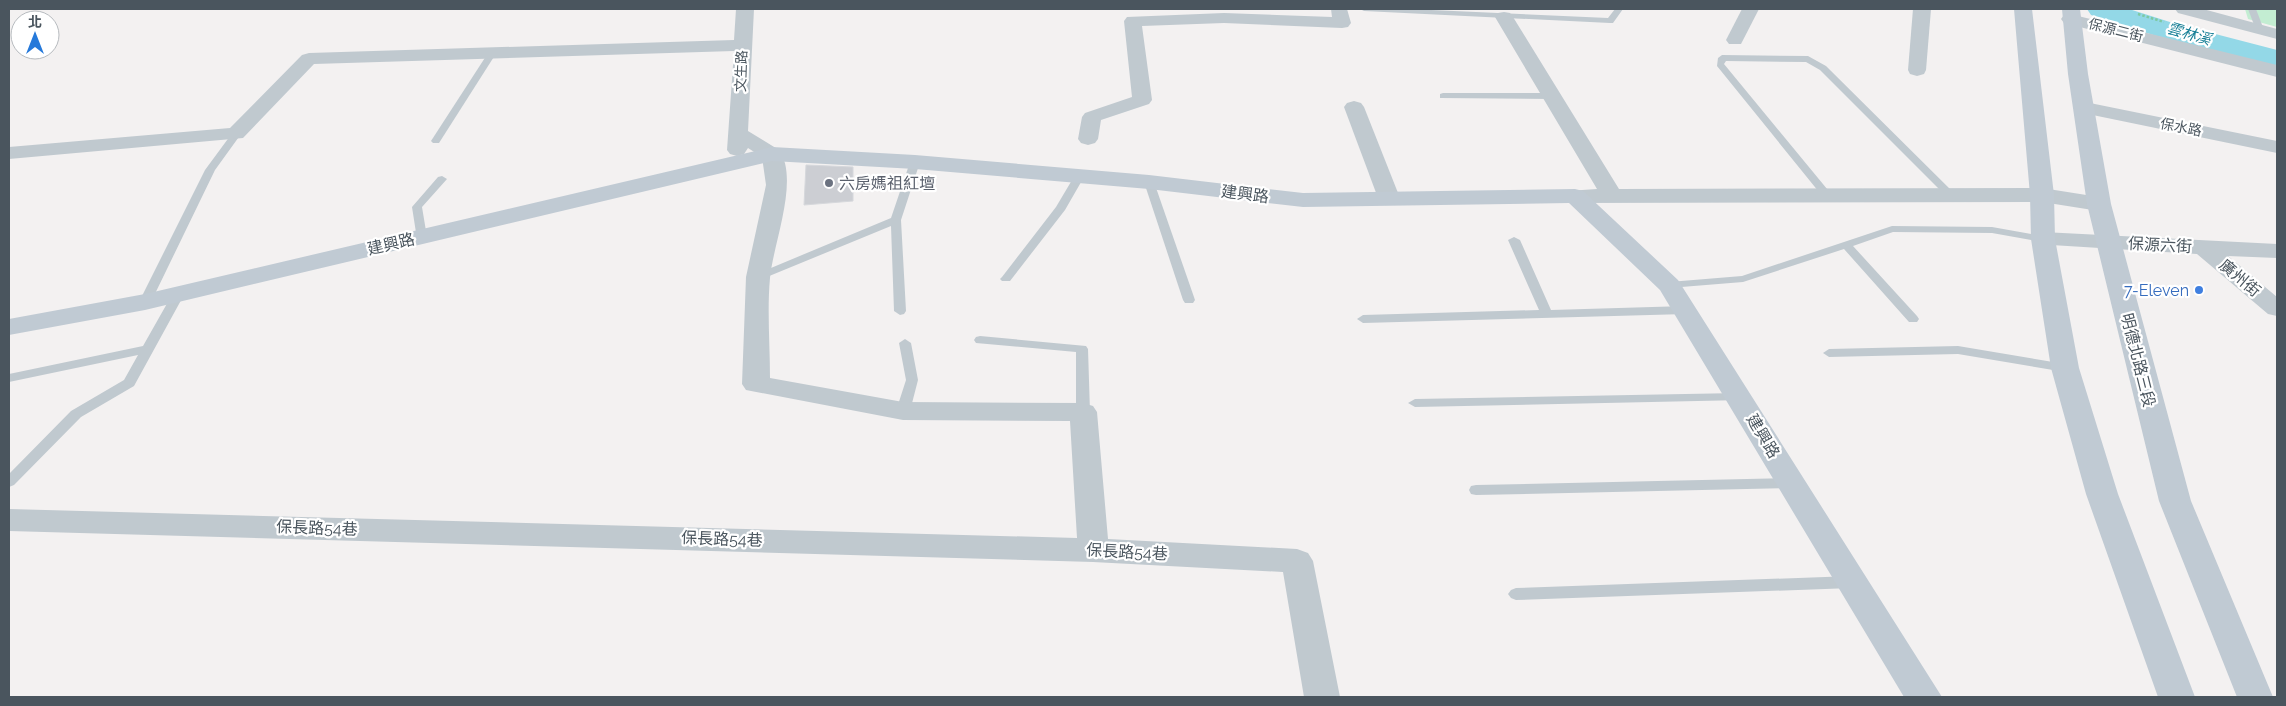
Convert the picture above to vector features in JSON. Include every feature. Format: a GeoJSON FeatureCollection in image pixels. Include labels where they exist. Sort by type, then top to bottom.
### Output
{"type":"FeatureCollection","features":[{"type":"Feature","properties":{"kind":"main road"},"geometry":{"type":"LineString","coordinates":[[2023,9],[2027,63],[2042,195],[2043,239],[2065,368],[2102,494],[2178,697]]}},
{"type":"Feature","properties":{"kind":"main road","name":"明德北路三段"},"geometry":{"type":"LineString","coordinates":[[2070,13],[2099,204],[2174,502],[2254,697]]}},
{"type":"Feature","properties":{"kind":"main road","name":"建興路"},"geometry":{"type":"LineString","coordinates":[[9,327],[145,302],[772,154],[915,162],[1149,182],[1303,200],[1575,196],[1669,285],[1924,697]]}},
{"type":"Feature","properties":{"kind":"street","name":"文生路"},"geometry":{"type":"LineString","coordinates":[[736,162],[745,9]]}},
{"type":"Feature","properties":{"kind":"street"},"geometry":{"type":"LineString","coordinates":[[1088,139],[1092,117],[1142,100],[1133,21],[1224,18],[1342,23],[1339,9]]}},
{"type":"Feature","properties":{"kind":"street"},"geometry":{"type":"LineString","coordinates":[[1735,40],[1750,9]]}},
{"type":"Feature","properties":{"kind":"street"},"geometry":{"type":"LineString","coordinates":[[1918,70],[1922,9]]}},
{"type":"Feature","properties":{"kind":"street"},"geometry":{"type":"LineString","coordinates":[[2184,9],[2277,34]]}},
{"type":"Feature","properties":{"kind":"street","name":"保源二街"},"geometry":{"type":"LineString","coordinates":[[2070,13],[2277,71]]}},
{"type":"Feature","properties":{"kind":"street"},"geometry":{"type":"LineString","coordinates":[[1504,16],[1611,195]]}},
{"type":"Feature","properties":{"kind":"street"},"geometry":{"type":"LineString","coordinates":[[9,153],[236,134],[309,59],[742,45]]}},
{"type":"Feature","properties":{"kind":"street"},"geometry":{"type":"LineString","coordinates":[[1354,107],[1389,198]]}},
{"type":"Feature","properties":{"kind":"street","name":"保水路"},"geometry":{"type":"LineString","coordinates":[[2085,108],[2277,146]]}},
{"type":"Feature","properties":{"kind":"street"},"geometry":{"type":"LineString","coordinates":[[739,134],[772,154],[777,185],[758,278],[756,384],[903,411],[1083,412],[1093,550]]}},
{"type":"Feature","properties":{"kind":"street","name":"建興路"},"geometry":{"type":"LineString","coordinates":[[1575,196],[2042,195],[2099,204]]}},
{"type":"Feature","properties":{"kind":"street","name":"保源六街"},"geometry":{"type":"LineString","coordinates":[[2043,239],[2277,251]]}},
{"type":"Feature","properties":{"kind":"street","name":"廣州街"},"geometry":{"type":"LineString","coordinates":[[2203,247],[2277,309]]}},
{"type":"Feature","properties":{"kind":"street","name":"保長路54巷"},"geometry":{"type":"LineString","coordinates":[[9,520],[1093,550],[1297,561],[1322,697]]}},
{"type":"Feature","properties":{"kind":"lane"},"geometry":{"type":"LineString","coordinates":[[1364,9],[1610,21],[1619,9]]}},
{"type":"Feature","properties":{"kind":"lane"},"geometry":{"type":"LineString","coordinates":[[2252,9],[2260,30]]}},
{"type":"Feature","properties":{"kind":"lane"},"geometry":{"type":"LineString","coordinates":[[436,141],[493,52]]}},
{"type":"Feature","properties":{"kind":"lane"},"geometry":{"type":"LineString","coordinates":[[1827,195],[1720,64],[1722,58],[1808,59],[1823,68],[1951,195]]}},
{"type":"Feature","properties":{"kind":"lane"},"geometry":{"type":"LineString","coordinates":[[1443,96],[1552,96]]}},
{"type":"Feature","properties":{"kind":"lane"},"geometry":{"type":"LineString","coordinates":[[145,302],[210,170],[236,134]]}},
{"type":"Feature","properties":{"kind":"lane"},"geometry":{"type":"LineString","coordinates":[[900,311],[896,220],[915,162]]}},
{"type":"Feature","properties":{"kind":"lane"},"geometry":{"type":"LineString","coordinates":[[1006,279],[1061,208],[1079,177]]}},
{"type":"Feature","properties":{"kind":"lane"},"geometry":{"type":"LineString","coordinates":[[421,237],[418,207],[442,179]]}},
{"type":"Feature","properties":{"kind":"lane"},"geometry":{"type":"LineString","coordinates":[[1149,182],[1189,300]]}},
{"type":"Feature","properties":{"kind":"lane"},"geometry":{"type":"LineString","coordinates":[[758,278],[896,220]]}},
{"type":"Feature","properties":{"kind":"lane"},"geometry":{"type":"LineString","coordinates":[[1669,285],[1743,279],[1892,229],[1992,230],[2043,239]]}},
{"type":"Feature","properties":{"kind":"lane"},"geometry":{"type":"LineString","coordinates":[[1514,240],[1547,314]]}},
{"type":"Feature","properties":{"kind":"lane"},"geometry":{"type":"LineString","coordinates":[[1846,244],[1913,319]]}},
{"type":"Feature","properties":{"kind":"lane"},"geometry":{"type":"LineString","coordinates":[[9,482],[76,414],[129,383],[179,293]]}},
{"type":"Feature","properties":{"kind":"lane"},"geometry":{"type":"LineString","coordinates":[[1363,319],[1686,310]]}},
{"type":"Feature","properties":{"kind":"lane"},"geometry":{"type":"LineString","coordinates":[[980,340],[1082,349],[1083,412]]}},
{"type":"Feature","properties":{"kind":"lane"},"geometry":{"type":"LineString","coordinates":[[903,411],[912,380],[905,343]]}},
{"type":"Feature","properties":{"kind":"lane"},"geometry":{"type":"LineString","coordinates":[[9,378],[149,349]]}},
{"type":"Feature","properties":{"kind":"lane"},"geometry":{"type":"LineString","coordinates":[[1829,353],[1958,350],[2065,368]]}},
{"type":"Feature","properties":{"kind":"lane"},"geometry":{"type":"LineString","coordinates":[[1415,403],[1739,397]]}},
{"type":"Feature","properties":{"kind":"lane"},"geometry":{"type":"LineString","coordinates":[[1476,490],[1792,483]]}},
{"type":"Feature","properties":{"kind":"lane"},"geometry":{"type":"LineString","coordinates":[[1516,594],[1852,582]]}},
{"type":"Feature","properties":{"kind":"green space"},"geometry":{"type":"Polygon","coordinates":[[[2245,9],[2277,9],[2277,27],[2248,19],[2245,9]]]}},
{"type":"Feature","properties":{"kind":"building","name":"六房媽祖紅壇"},"geometry":{"type":"Polygon","coordinates":[[[806,165],[853,167],[853,201],[804,205],[806,165]]]}},
{"type":"Feature","properties":{"kind":"waterway","name":"雲林溪"},"geometry":{"type":"LineString","coordinates":[[2101,9],[2163,29],[2277,59]]}},
{"type":"Feature","properties":{"kind":"place","name":"六房媽祖紅壇"},"geometry":{"type":"Point","coordinates":[829,183]}},
{"type":"Feature","properties":{"kind":"place","name":"7-Eleven"},"geometry":{"type":"Point","coordinates":[2199,290]}}]}
